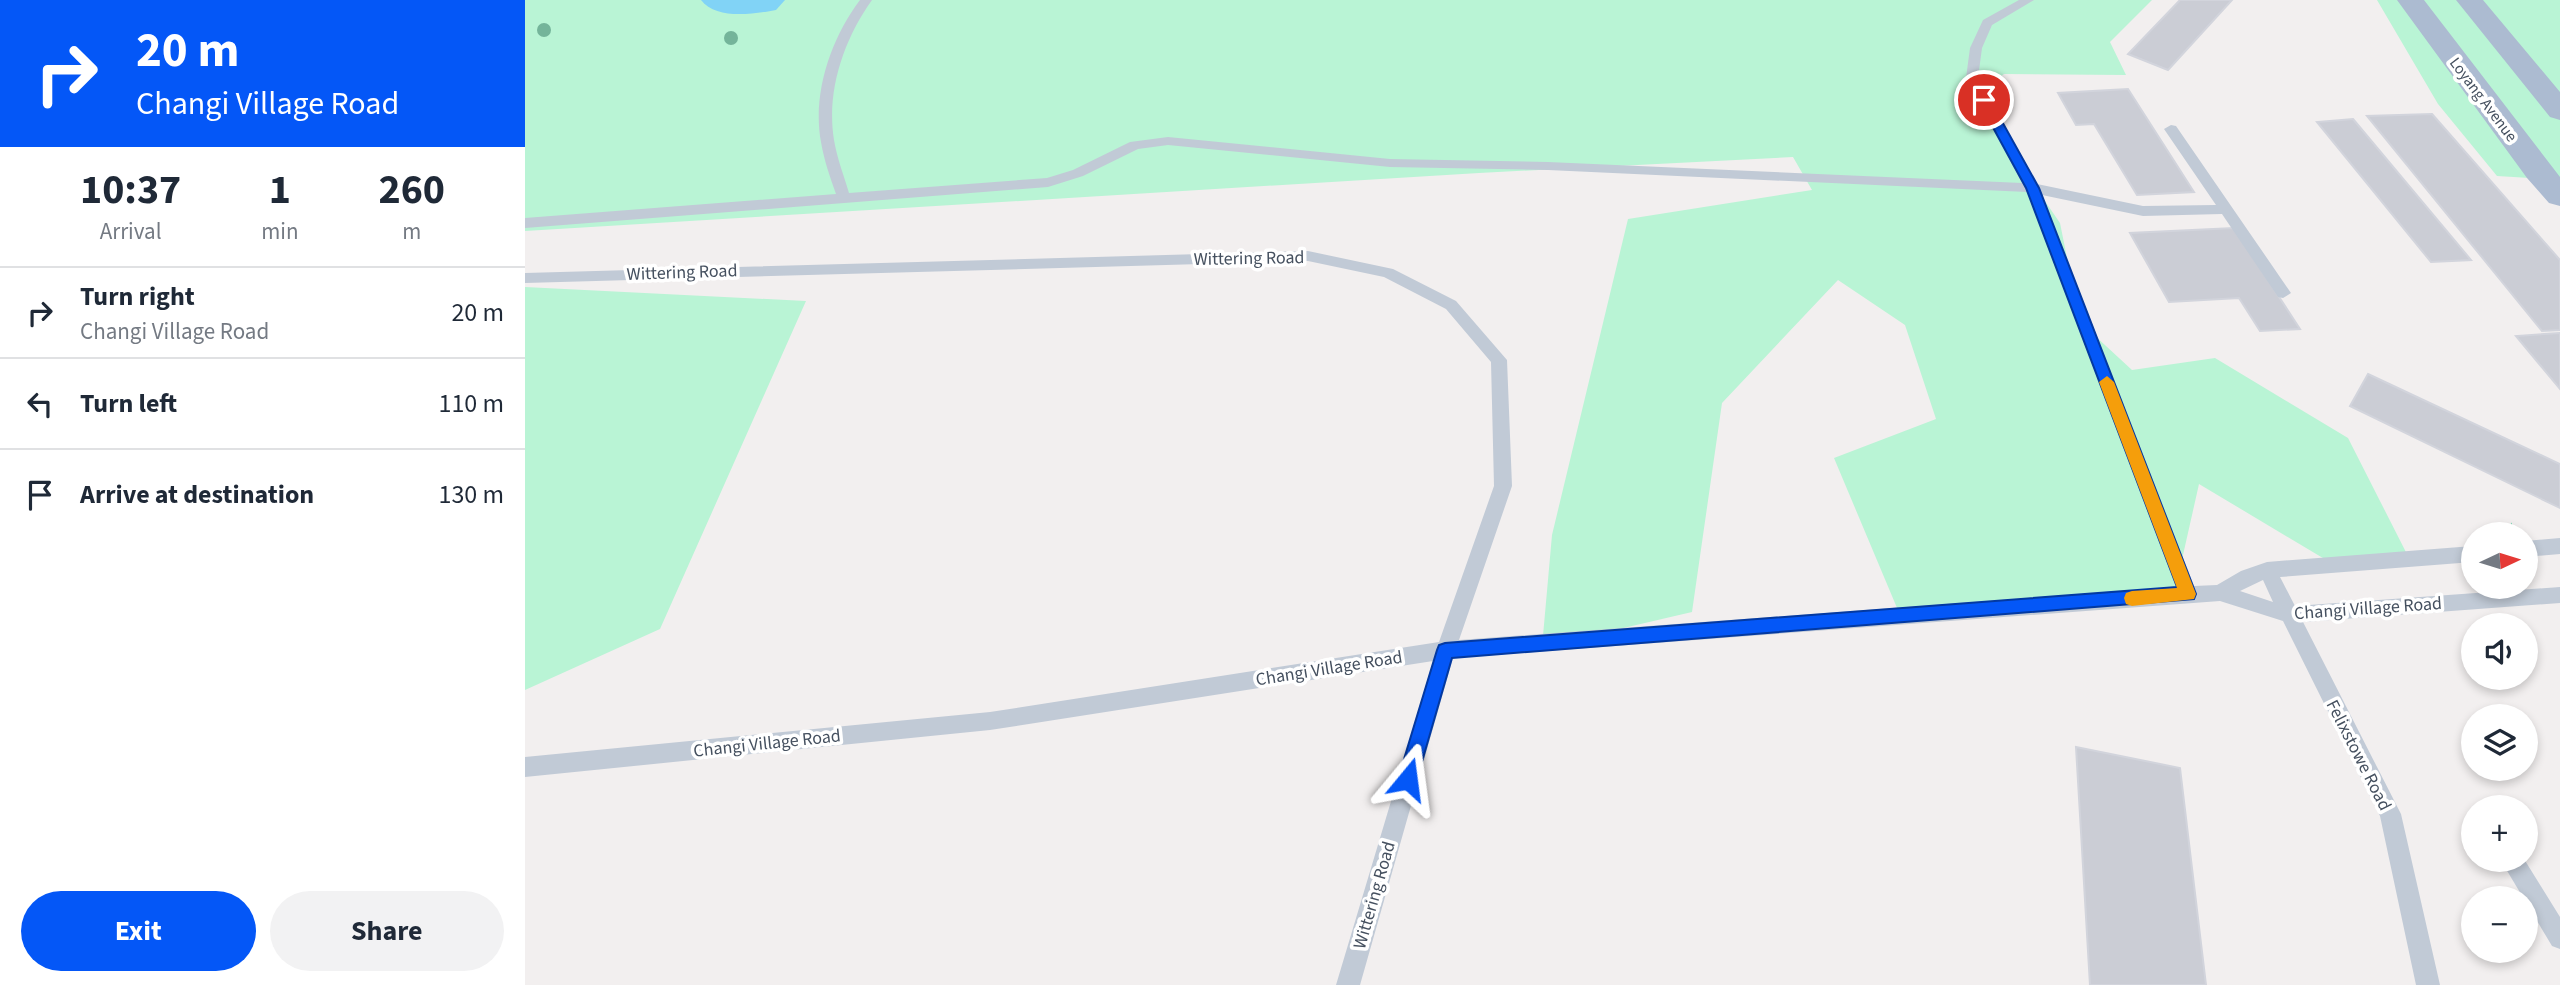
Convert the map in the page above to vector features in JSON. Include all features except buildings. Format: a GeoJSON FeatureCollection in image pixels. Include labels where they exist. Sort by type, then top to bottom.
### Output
{"type":"FeatureCollection","features":[{"type":"Feature","properties":{"kind":"main road","name":"Loyang Avenue"},"geometry":{"type":"LineString","coordinates":[[2410,0],[2537,171],[2560,196]]}},
{"type":"Feature","properties":{"kind":"main road"},"geometry":{"type":"LineString","coordinates":[[2469,0],[2560,111]]}},
{"type":"Feature","properties":{"kind":"lane"},"geometry":{"type":"LineString","coordinates":[[843,198],[826,138],[828,87],[839,47],[866,0]]}},
{"type":"Feature","properties":{"kind":"lane"},"geometry":{"type":"LineString","coordinates":[[2028,0],[1987,23],[1976,48],[1972,78],[2032,188],[2188,594]]}},
{"type":"Feature","properties":{"kind":"lane"},"geometry":{"type":"LineString","coordinates":[[2171,129],[2283,293]]}},
{"type":"Feature","properties":{"kind":"lane"},"geometry":{"type":"LineString","coordinates":[[525,223],[1048,181],[1078,173],[1135,145],[1168,141],[1390,163],[1548,166],[2032,188],[2143,211],[2226,209]]}},
{"type":"Feature","properties":{"kind":"lane","name":"Wittering Road"},"geometry":{"type":"LineString","coordinates":[[525,278],[1308,256],[1388,273],[1451,305],[1499,360],[1503,486],[1445,650],[1348,985]]}},
{"type":"Feature","properties":{"kind":"lane"},"geometry":{"type":"LineString","coordinates":[[2538,549],[2560,547]]}},
{"type":"Feature","properties":{"kind":"lane","name":"Changi Village Road"},"geometry":{"type":"LineString","coordinates":[[2220,593],[2267,570],[2461,555]]}},
{"type":"Feature","properties":{"kind":"lane","name":"Felixstowe Road"},"geometry":{"type":"LineString","coordinates":[[2267,570],[2390,814],[2428,985]]}},
{"type":"Feature","properties":{"kind":"lane","name":"Changi Village Road"},"geometry":{"type":"LineString","coordinates":[[525,767],[990,721],[1445,650],[2188,594],[2220,593],[2287,614],[2322,614],[2560,595]]}},
{"type":"Feature","properties":{"kind":"lane"},"geometry":{"type":"LineString","coordinates":[[2519,872],[2560,939]]}},
{"type":"Feature","properties":{"kind":"green space"},"geometry":{"type":"Polygon","coordinates":[[[525,0],[2152,0],[2110,42],[2126,75],[2004,74],[1990,84],[1998,133],[2060,223],[2080,322],[2132,370],[2215,358],[2348,438],[2412,564],[2343,570],[2199,484],[2174,595],[1900,615],[1834,458],[1936,419],[1905,325],[1838,280],[1722,403],[1692,612],[1542,647],[1552,535],[1628,219],[1812,190],[1793,157],[1479,173],[525,231],[525,0]]]}},
{"type":"Feature","properties":{"kind":"green space"},"geometry":{"type":"Polygon","coordinates":[[[2377,0],[2560,0],[2560,180],[2497,176],[2438,104],[2377,0]]]}},
{"type":"Feature","properties":{"kind":"green space"},"geometry":{"type":"Polygon","coordinates":[[[525,287],[806,301],[660,629],[525,690],[525,287]]]}},
{"type":"Feature","properties":{"kind":"water"},"geometry":{"type":"Polygon","coordinates":[[[701,0],[785,0],[776,10],[735,14],[716,11],[701,0]]]}},
{"type":"Feature","properties":{"kind":"slow traffic"},"geometry":{"type":"LineString","coordinates":[[2107,382],[2188,594],[2132,598]]}},
{"type":"Feature","properties":{"kind":"route"},"geometry":{"type":"LineString","coordinates":[[1408,779],[1445,650],[2188,594],[2032,188],[1984,100]]}}]}
